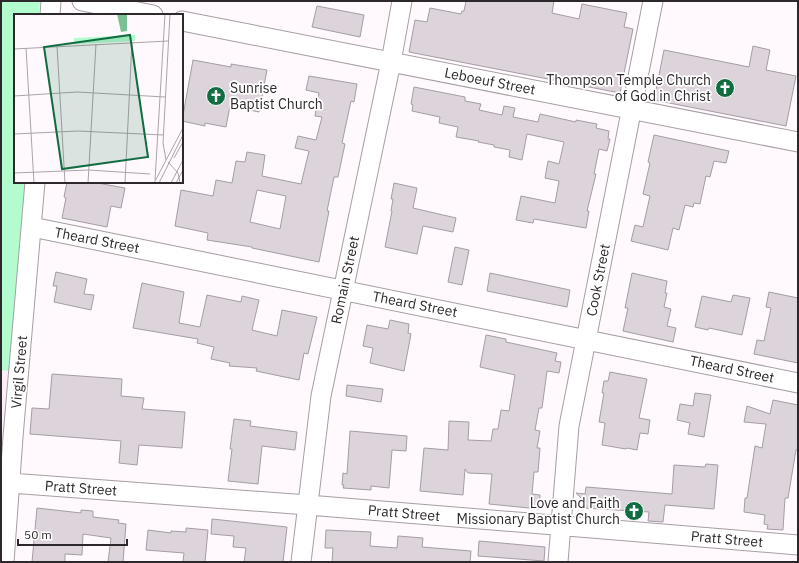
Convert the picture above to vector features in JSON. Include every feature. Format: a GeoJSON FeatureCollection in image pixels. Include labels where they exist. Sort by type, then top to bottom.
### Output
{"type":"FeatureCollection","features":[{"type":"Feature","properties":{"kind":"street"},"geometry":{"type":"LineString","coordinates":[[50,14],[51,1]]}},
{"type":"Feature","properties":{"kind":"street"},"geometry":{"type":"LineString","coordinates":[[82,1],[148,14]]}},
{"type":"Feature","properties":{"kind":"street","name":"Romain Street"},"geometry":{"type":"LineString","coordinates":[[301,562],[321,396],[402,1]]}},
{"type":"Feature","properties":{"kind":"street","name":"Cook Street"},"geometry":{"type":"LineString","coordinates":[[558,562],[569,426],[653,1]]}},
{"type":"Feature","properties":{"kind":"street","name":"Leboeuf Street"},"geometry":{"type":"LineString","coordinates":[[183,21],[798,142]]}},
{"type":"Feature","properties":{"kind":"street","name":"Virgil Street"},"geometry":{"type":"LineString","coordinates":[[4,562],[10,483],[7,437],[32,227],[35,183]]}},
{"type":"Feature","properties":{"kind":"street","name":"Theard Street"},"geometry":{"type":"LineString","coordinates":[[32,227],[798,383]]}},
{"type":"Feature","properties":{"kind":"street","name":"Pratt Street"},"geometry":{"type":"LineString","coordinates":[[10,483],[308,505],[798,545]]}},
{"type":"Feature","properties":{"kind":"shaded area"},"geometry":{"type":"Polygon","coordinates":[[[1,370],[9,371],[1,466],[1,370]]]}},
{"type":"Feature","properties":{"kind":"green space"},"geometry":{"type":"Polygon","coordinates":[[[2,1],[40,1],[39,14],[14,14],[14,183],[25,183],[9,371],[1,370],[2,1]]]}},
{"type":"Feature","properties":{"kind":"building"},"geometry":{"type":"Polygon","coordinates":[[[466,1],[554,1],[552,13],[579,19],[582,4],[627,13],[624,27],[633,29],[620,93],[409,52],[415,20],[427,22],[430,8],[461,14],[462,11],[464,11],[466,1]]]}},
{"type":"Feature","properties":{"kind":"building"},"geometry":{"type":"Polygon","coordinates":[[[317,6],[364,15],[360,37],[312,27],[317,6]]]}},
{"type":"Feature","properties":{"kind":"building","name":"Thompson Temple Church of God in Christ"},"geometry":{"type":"Polygon","coordinates":[[[753,46],[770,50],[766,70],[796,76],[786,126],[654,100],[664,50],[749,67],[753,46]]]}},
{"type":"Feature","properties":{"kind":"building"},"geometry":{"type":"Polygon","coordinates":[[[193,60],[231,67],[231,64],[267,70],[259,112],[230,106],[226,127],[205,123],[205,126],[183,121],[193,60]]]}},
{"type":"Feature","properties":{"kind":"building"},"geometry":{"type":"Polygon","coordinates":[[[309,76],[357,84],[354,102],[351,101],[342,143],[345,144],[338,177],[334,177],[319,262],[252,247],[207,240],[208,233],[175,226],[181,190],[213,196],[216,180],[232,183],[236,161],[245,162],[247,152],[265,155],[262,176],[301,184],[309,151],[295,148],[298,136],[316,140],[322,117],[315,116],[319,93],[306,90],[309,76]],[[257,190],[250,222],[280,229],[286,196],[257,190]]]}},
{"type":"Feature","properties":{"kind":"building"},"geometry":{"type":"Polygon","coordinates":[[[414,87],[465,97],[465,101],[481,104],[479,110],[502,115],[504,106],[515,108],[513,117],[538,122],[540,114],[576,122],[576,120],[597,124],[596,128],[609,131],[608,139],[610,139],[607,151],[599,149],[594,174],[596,174],[587,211],[589,211],[586,228],[534,219],[533,223],[516,220],[521,196],[555,203],[559,181],[545,178],[548,161],[559,164],[564,142],[527,134],[522,160],[509,157],[510,150],[494,147],[494,145],[478,142],[479,141],[456,137],[458,127],[439,123],[440,117],[412,111],[413,105],[411,104],[414,87]]]}},
{"type":"Feature","properties":{"kind":"building"},"geometry":{"type":"Polygon","coordinates":[[[654,135],[729,151],[726,163],[714,161],[710,177],[706,176],[700,204],[694,203],[693,207],[685,205],[679,230],[673,228],[668,250],[631,241],[635,225],[643,227],[650,196],[643,194],[654,135]]]}},
{"type":"Feature","properties":{"kind":"building"},"geometry":{"type":"Polygon","coordinates":[[[67,183],[98,183],[125,188],[121,208],[111,206],[107,227],[62,218],[66,198],[64,197],[67,183]]]}},
{"type":"Feature","properties":{"kind":"building"},"geometry":{"type":"Polygon","coordinates":[[[394,183],[417,188],[413,208],[456,218],[453,232],[423,226],[417,254],[385,247],[392,211],[393,199],[391,199],[394,183]]]}},
{"type":"Feature","properties":{"kind":"building"},"geometry":{"type":"Polygon","coordinates":[[[455,247],[469,250],[462,285],[448,282],[455,247]]]}},
{"type":"Feature","properties":{"kind":"building"},"geometry":{"type":"Polygon","coordinates":[[[56,272],[87,279],[84,294],[94,295],[91,310],[54,302],[57,286],[53,286],[56,272]]]}},
{"type":"Feature","properties":{"kind":"building"},"geometry":{"type":"Polygon","coordinates":[[[490,273],[570,290],[567,307],[487,291],[490,273]]]}},
{"type":"Feature","properties":{"kind":"building"},"geometry":{"type":"Polygon","coordinates":[[[632,273],[667,281],[665,293],[667,293],[664,307],[671,309],[667,326],[676,328],[673,342],[623,331],[628,308],[625,308],[632,273]]]}},
{"type":"Feature","properties":{"kind":"building"},"geometry":{"type":"Polygon","coordinates":[[[142,283],[184,292],[179,323],[200,327],[207,295],[241,302],[242,296],[259,300],[252,330],[277,336],[282,310],[317,317],[308,354],[304,353],[299,380],[256,371],[257,368],[229,366],[230,363],[211,359],[214,347],[197,343],[198,339],[133,328],[142,283]]]}},
{"type":"Feature","properties":{"kind":"building"},"geometry":{"type":"Polygon","coordinates":[[[769,292],[798,298],[798,363],[754,354],[757,340],[764,341],[771,308],[766,307],[769,292]]]}},
{"type":"Feature","properties":{"kind":"building"},"geometry":{"type":"Polygon","coordinates":[[[733,295],[750,298],[742,335],[709,328],[708,330],[695,327],[702,296],[731,302],[733,295]]]}},
{"type":"Feature","properties":{"kind":"building"},"geometry":{"type":"Polygon","coordinates":[[[390,320],[409,324],[408,333],[411,334],[404,371],[370,363],[373,348],[363,346],[367,325],[388,329],[390,320]]]}},
{"type":"Feature","properties":{"kind":"building"},"geometry":{"type":"Polygon","coordinates":[[[486,335],[506,339],[506,342],[557,353],[555,361],[561,362],[559,373],[547,371],[542,408],[539,408],[535,430],[540,431],[537,448],[540,448],[538,472],[534,472],[532,494],[540,495],[539,509],[489,504],[492,474],[468,473],[465,469],[463,495],[420,491],[424,448],[448,450],[449,421],[469,422],[468,440],[491,441],[493,429],[498,429],[501,410],[509,411],[515,375],[480,367],[486,335]]]}},
{"type":"Feature","properties":{"kind":"building"},"geometry":{"type":"Polygon","coordinates":[[[610,372],[647,379],[639,418],[650,420],[648,434],[640,433],[637,450],[602,445],[605,423],[599,422],[604,393],[602,393],[604,381],[608,381],[610,372]]]}},
{"type":"Feature","properties":{"kind":"building"},"geometry":{"type":"Polygon","coordinates":[[[52,374],[122,379],[121,396],[144,398],[142,409],[185,412],[182,448],[139,445],[137,465],[119,463],[121,441],[30,434],[32,408],[49,409],[52,374]]]}},
{"type":"Feature","properties":{"kind":"building"},"geometry":{"type":"Polygon","coordinates":[[[347,385],[383,389],[381,402],[346,396],[347,385]]]}},
{"type":"Feature","properties":{"kind":"building"},"geometry":{"type":"Polygon","coordinates":[[[695,393],[711,395],[704,437],[688,434],[690,423],[677,420],[680,404],[693,406],[695,393]]]}},
{"type":"Feature","properties":{"kind":"building"},"geometry":{"type":"Polygon","coordinates":[[[773,400],[798,405],[798,450],[796,450],[788,498],[785,498],[783,530],[767,529],[768,525],[764,524],[765,515],[744,512],[745,498],[747,498],[755,446],[762,448],[766,424],[744,422],[747,406],[770,414],[773,400]]]}},
{"type":"Feature","properties":{"kind":"building"},"geometry":{"type":"Polygon","coordinates":[[[234,419],[251,421],[250,426],[297,432],[295,450],[262,446],[258,484],[228,481],[234,419]]]}},
{"type":"Feature","properties":{"kind":"building"},"geometry":{"type":"Polygon","coordinates":[[[350,431],[407,436],[406,451],[392,450],[389,488],[371,486],[371,490],[343,488],[343,473],[347,474],[350,431]]]}},
{"type":"Feature","properties":{"kind":"building"},"geometry":{"type":"Polygon","coordinates":[[[706,464],[718,465],[714,509],[665,505],[663,522],[648,521],[649,512],[584,508],[585,502],[576,493],[585,494],[586,487],[672,494],[674,465],[705,467],[706,464]]]}},
{"type":"Feature","properties":{"kind":"building"},"geometry":{"type":"Polygon","coordinates":[[[37,508],[81,513],[81,510],[93,511],[93,517],[119,520],[118,523],[126,524],[123,562],[108,562],[111,538],[83,534],[82,555],[65,554],[65,562],[32,562],[37,508]]]}},
{"type":"Feature","properties":{"kind":"building"},"geometry":{"type":"Polygon","coordinates":[[[212,519],[287,527],[283,562],[244,562],[246,548],[233,547],[234,536],[211,534],[212,519]]]}},
{"type":"Feature","properties":{"kind":"building"},"geometry":{"type":"Polygon","coordinates":[[[186,528],[208,530],[205,562],[183,562],[184,553],[146,550],[148,530],[171,533],[171,531],[186,532],[186,528]]]}},
{"type":"Feature","properties":{"kind":"building"},"geometry":{"type":"Polygon","coordinates":[[[326,530],[371,532],[370,546],[397,548],[398,536],[423,538],[422,547],[471,551],[470,562],[332,562],[333,548],[325,548],[326,530]]]}},
{"type":"Feature","properties":{"kind":"building"},"geometry":{"type":"Polygon","coordinates":[[[479,541],[545,547],[544,561],[478,556],[479,541]]]}},
{"type":"Feature","properties":{"kind":"place","name":"Thompson Temple Church of God in Christ"},"geometry":{"type":"Point","coordinates":[725,88]}},
{"type":"Feature","properties":{"kind":"place","name":"Sunrise Baptist Church"},"geometry":{"type":"Point","coordinates":[216,96]}},
{"type":"Feature","properties":{"kind":"place","name":"Love and Faith Missionary Baptist Church"},"geometry":{"type":"Point","coordinates":[634,511]}}]}
